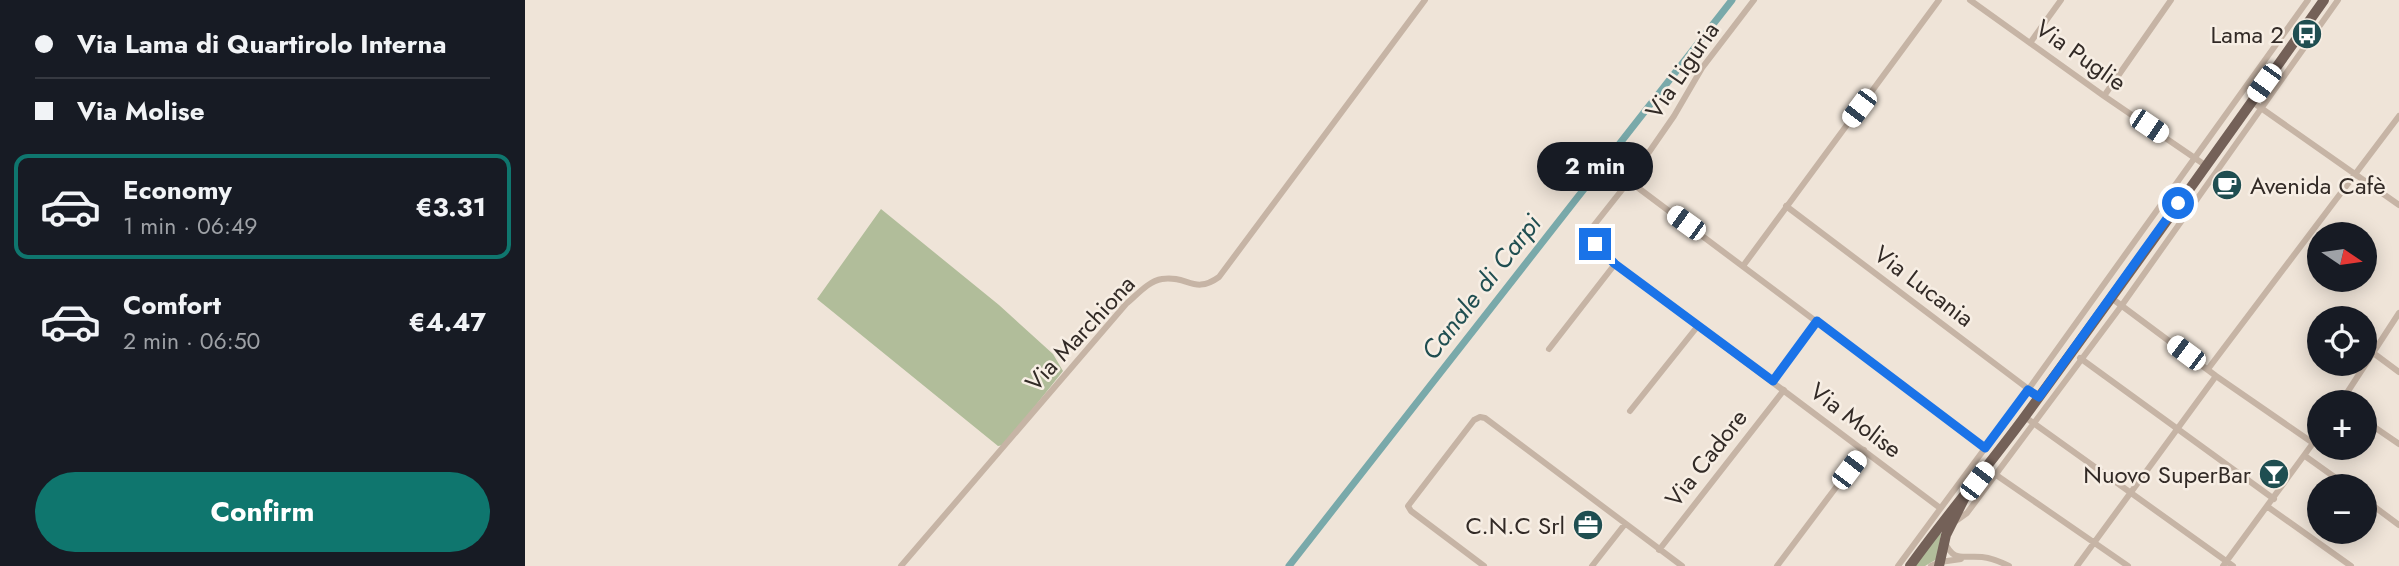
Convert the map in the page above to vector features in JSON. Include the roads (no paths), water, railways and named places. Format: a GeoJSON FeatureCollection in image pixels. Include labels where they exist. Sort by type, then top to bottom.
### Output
{"type":"FeatureCollection","features":[{"type":"Feature","properties":{"kind":"main road"},"geometry":{"type":"LineString","coordinates":[[1937,565],[1951,524],[1967,494],[2324,0]]}},
{"type":"Feature","properties":{"kind":"main road"},"geometry":{"type":"LineString","coordinates":[[1910,566],[1953,506],[1967,494]]}},
{"type":"Feature","properties":{"kind":"street","name":"Via Marchiona"},"geometry":{"type":"LineString","coordinates":[[901,566],[1126,304],[1159,279],[1179,279],[1207,286],[1219,277],[1425,0]]}},
{"type":"Feature","properties":{"kind":"street","name":"Via Liguria"},"geometry":{"type":"LineString","coordinates":[[1591,229],[1629,181],[1674,116],[1702,68],[1754,0]]}},
{"type":"Feature","properties":{"kind":"street"},"geometry":{"type":"LineString","coordinates":[[1744,266],[1939,0]]}},
{"type":"Feature","properties":{"kind":"street","name":"Via Puglie"},"geometry":{"type":"LineString","coordinates":[[1970,0],[2205,165]]}},
{"type":"Feature","properties":{"kind":"street"},"geometry":{"type":"LineString","coordinates":[[2030,43],[2061,0]]}},
{"type":"Feature","properties":{"kind":"street"},"geometry":{"type":"LineString","coordinates":[[2104,96],[2171,0]]}},
{"type":"Feature","properties":{"kind":"street"},"geometry":{"type":"LineString","coordinates":[[1898,566],[1986,449],[2308,0]]}},
{"type":"Feature","properties":{"kind":"street"},"geometry":{"type":"LineString","coordinates":[[1951,524],[1967,513],[2035,424],[2338,0]]}},
{"type":"Feature","properties":{"kind":"street"},"geometry":{"type":"LineString","coordinates":[[2251,101],[2399,205]]}},
{"type":"Feature","properties":{"kind":"street"},"geometry":{"type":"LineString","coordinates":[[2208,369],[2399,116]]}},
{"type":"Feature","properties":{"kind":"street"},"geometry":{"type":"LineString","coordinates":[[1629,181],[1986,449]]}},
{"type":"Feature","properties":{"kind":"street"},"geometry":{"type":"LineString","coordinates":[[2178,203],[2195,200]]}},
{"type":"Feature","properties":{"kind":"street","name":"Via Lucania"},"geometry":{"type":"LineString","coordinates":[[1786,206],[2039,397]]}},
{"type":"Feature","properties":{"kind":"street","name":"Via Molise"},"geometry":{"type":"LineString","coordinates":[[1591,229],[1595,244],[1615,264],[1941,508]]}},
{"type":"Feature","properties":{"kind":"street"},"geometry":{"type":"LineString","coordinates":[[1549,349],[1615,264]]}},
{"type":"Feature","properties":{"kind":"street"},"geometry":{"type":"LineString","coordinates":[[2110,297],[2216,376],[2307,439]]}},
{"type":"Feature","properties":{"kind":"street"},"geometry":{"type":"LineString","coordinates":[[2377,345],[2399,313]]}},
{"type":"Feature","properties":{"kind":"street"},"geometry":{"type":"LineString","coordinates":[[1773,381],[1817,321]]}},
{"type":"Feature","properties":{"kind":"street"},"geometry":{"type":"LineString","coordinates":[[1630,411],[1697,327]]}},
{"type":"Feature","properties":{"kind":"street"},"geometry":{"type":"LineString","coordinates":[[2072,351],[2274,499]]}},
{"type":"Feature","properties":{"kind":"street"},"geometry":{"type":"LineString","coordinates":[[2377,356],[2399,372]]}},
{"type":"Feature","properties":{"kind":"street"},"geometry":{"type":"LineString","coordinates":[[2077,566],[2216,376]]}},
{"type":"Feature","properties":{"kind":"street","name":"Via Cadore"},"geometry":{"type":"LineString","coordinates":[[1659,550],[1784,390]]}},
{"type":"Feature","properties":{"kind":"street"},"geometry":{"type":"LineString","coordinates":[[2025,416],[2228,564],[2307,453]]}},
{"type":"Feature","properties":{"kind":"street"},"geometry":{"type":"LineString","coordinates":[[1484,566],[1408,506],[1474,420],[1480,417],[1497,426],[1682,566]]}},
{"type":"Feature","properties":{"kind":"street"},"geometry":{"type":"LineString","coordinates":[[2377,429],[2399,444]]}},
{"type":"Feature","properties":{"kind":"street"},"geometry":{"type":"LineString","coordinates":[[1777,566],[1864,450]]}},
{"type":"Feature","properties":{"kind":"street"},"geometry":{"type":"LineString","coordinates":[[2305,456],[2330,474]]}},
{"type":"Feature","properties":{"kind":"street"},"geometry":{"type":"LineString","coordinates":[[1986,468],[2127,566]]}},
{"type":"Feature","properties":{"kind":"street"},"geometry":{"type":"LineString","coordinates":[[2268,507],[2351,566]]}},
{"type":"Feature","properties":{"kind":"street"},"geometry":{"type":"LineString","coordinates":[[2377,509],[2399,525]]}},
{"type":"Feature","properties":{"kind":"street"},"geometry":{"type":"LineString","coordinates":[[1592,566],[1625,524]]}},
{"type":"Feature","properties":{"kind":"street"},"geometry":{"type":"LineString","coordinates":[[1944,541],[1954,556],[1981,557],[2009,566]]}},
{"type":"Feature","properties":{"kind":"street"},"geometry":{"type":"LineString","coordinates":[[1937,565],[1970,557]]}},
{"type":"Feature","properties":{"kind":"street"},"geometry":{"type":"LineString","coordinates":[[1951,566],[1970,557]]}},
{"type":"Feature","properties":{"kind":"waterway","name":"Canale di Carpi"},"geometry":{"type":"LineString","coordinates":[[1289,566],[1732,0]]}},
{"type":"Feature","properties":{"kind":"place","name":"Lama 2"},"geometry":{"type":"Point","coordinates":[2307,34]}},
{"type":"Feature","properties":{"kind":"place","name":"Avenida Cafè"},"geometry":{"type":"Point","coordinates":[2227,185]}},
{"type":"Feature","properties":{"kind":"place","name":"Nuovo SuperBar"},"geometry":{"type":"Point","coordinates":[2274,474]}},
{"type":"Feature","properties":{"kind":"place","name":"C.N.C Srl"},"geometry":{"type":"Point","coordinates":[1588,525]}}]}
